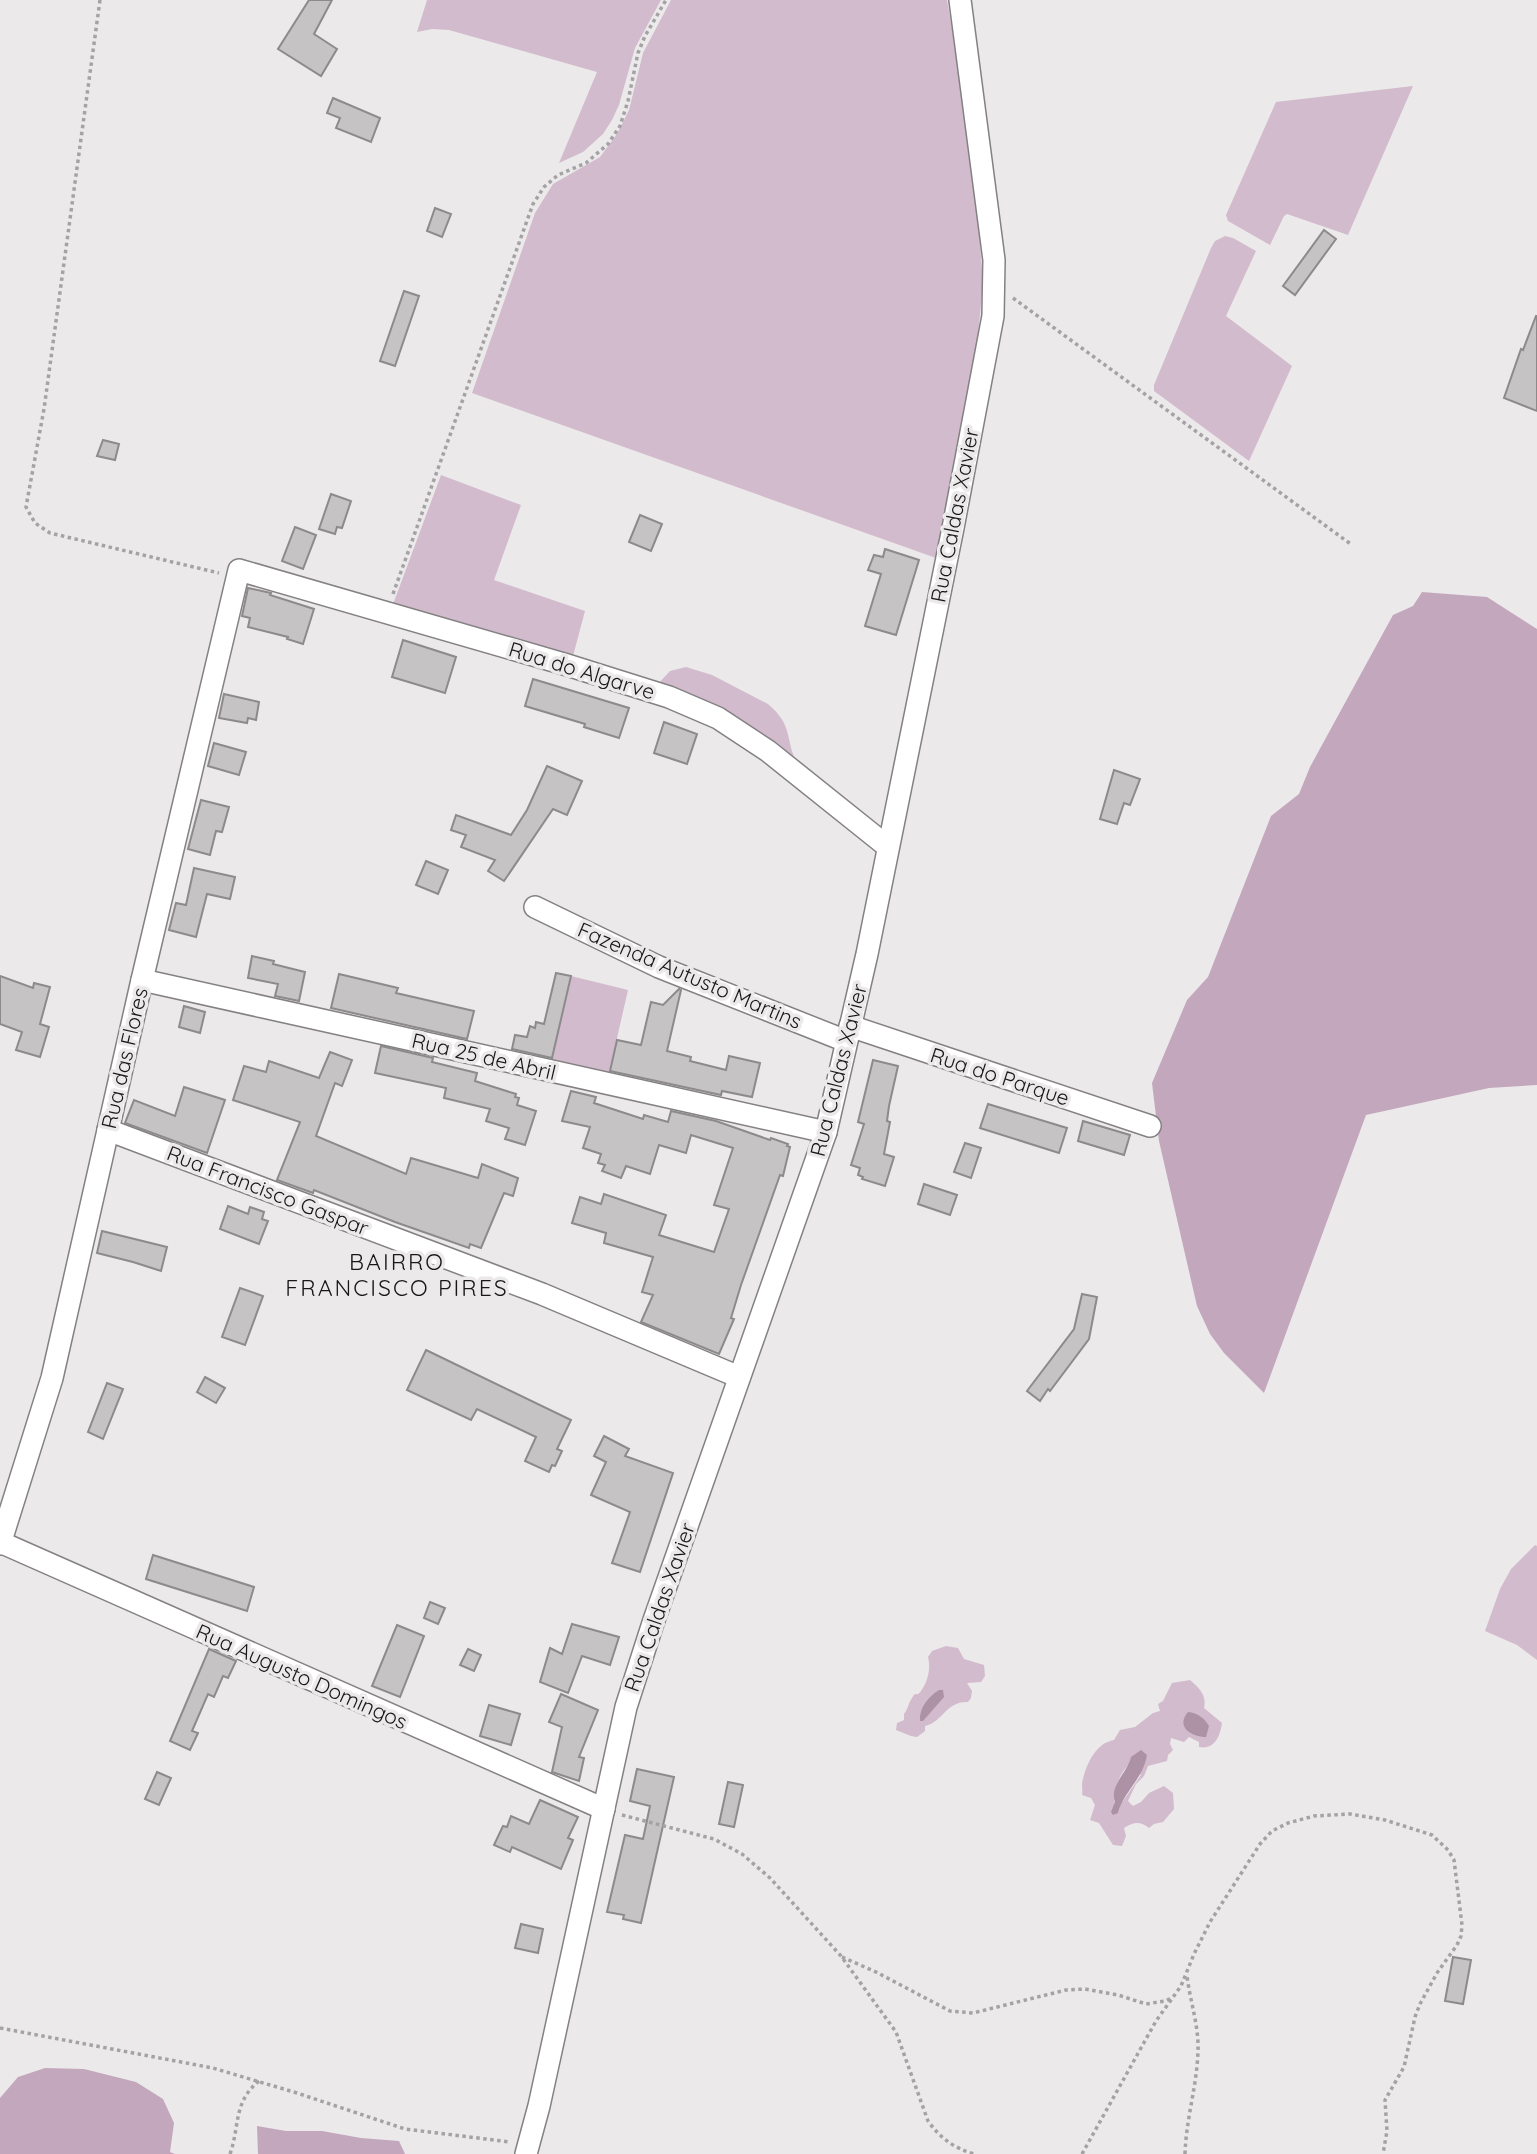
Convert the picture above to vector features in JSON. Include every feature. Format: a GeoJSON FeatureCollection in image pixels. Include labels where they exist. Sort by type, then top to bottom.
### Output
{"type":"FeatureCollection","features":[{"type":"Feature","properties":{"kind":"street","name":"Rua Caldas Xavier"},"geometry":{"type":"LineString","coordinates":[[528,2150],[630,1695],[653,1620],[826,1132],[867,954],[993,316],[994,260],[960,0]]}},
{"type":"Feature","properties":{"kind":"street","name":"Rua do Algarve"},"geometry":{"type":"LineString","coordinates":[[239,574],[386,613],[669,697],[718,718],[768,751],[888,846]]}},
{"type":"Feature","properties":{"kind":"street","name":"Rua das Flores"},"geometry":{"type":"LineString","coordinates":[[0,1543],[52,1378],[142,980],[239,574]]}},
{"type":"Feature","properties":{"kind":"street","name":"Fazenda Autusto Martins"},"geometry":{"type":"LineString","coordinates":[[535,907],[659,967],[848,1034]]}},
{"type":"Feature","properties":{"kind":"street","name":"Rua 25 de Abril"},"geometry":{"type":"LineString","coordinates":[[142,980],[826,1132]]}},
{"type":"Feature","properties":{"kind":"street","name":"Rua do Parque"},"geometry":{"type":"LineString","coordinates":[[848,1034],[1150,1126]]}},
{"type":"Feature","properties":{"kind":"street","name":"Rua Francisco Gaspar"},"geometry":{"type":"LineString","coordinates":[[108,1130],[542,1294],[739,1377]]}},
{"type":"Feature","properties":{"kind":"street","name":"Rua Augusto Domingos"},"geometry":{"type":"LineString","coordinates":[[0,1543],[604,1810]]}},
{"type":"Feature","properties":{"kind":"path"},"geometry":{"type":"LineString","coordinates":[[100,0],[44,409],[26,506],[35,523],[50,533],[239,574]]}},
{"type":"Feature","properties":{"kind":"path"},"geometry":{"type":"LineString","coordinates":[[386,613],[533,204],[544,187],[558,175],[586,163],[608,144],[620,126],[638,53],[666,0]]}},
{"type":"Feature","properties":{"kind":"path"},"geometry":{"type":"LineString","coordinates":[[994,284],[1352,545]]}},
{"type":"Feature","properties":{"kind":"path"},"geometry":{"type":"LineString","coordinates":[[604,1810],[698,1834],[728,1846],[742,1854],[769,1878],[841,1956],[896,2032],[928,2121],[951,2145],[974,2154]]}},
{"type":"Feature","properties":{"kind":"path"},"geometry":{"type":"LineString","coordinates":[[1082,2154],[1157,2021],[1174,1997],[1210,1922],[1260,1844],[1280,1826],[1314,1816],[1350,1814],[1422,1830],[1441,1841],[1454,1860],[1462,1925],[1457,1945],[1420,2004],[1404,2067],[1387,2094],[1384,2108],[1387,2131],[1383,2154]]}},
{"type":"Feature","properties":{"kind":"path"},"geometry":{"type":"LineString","coordinates":[[841,1956],[950,2011],[961,2013],[983,2011],[1066,1990],[1085,1989],[1146,2004],[1174,1997]]}},
{"type":"Feature","properties":{"kind":"path"},"geometry":{"type":"LineString","coordinates":[[1185,2154],[1198,2055],[1197,2031],[1186,1975]]}},
{"type":"Feature","properties":{"kind":"path"},"geometry":{"type":"LineString","coordinates":[[0,2028],[213,2068],[405,2129],[485,2138],[528,2150]]}},
{"type":"Feature","properties":{"kind":"path"},"geometry":{"type":"LineString","coordinates":[[230,2154],[242,2101],[259,2081]]}},
{"type":"Feature","properties":{"kind":"shaded area"},"geometry":{"type":"Polygon","coordinates":[[[427,0],[661,0],[635,48],[619,105],[612,120],[603,134],[583,152],[559,163],[597,72],[449,30],[417,32],[427,0]]]}},
{"type":"Feature","properties":{"kind":"shaded area"},"geometry":{"type":"Polygon","coordinates":[[[671,0],[947,0],[973,148],[983,284],[974,375],[936,558],[472,393],[535,213],[553,184],[600,157],[617,134],[629,110],[643,53],[671,0]]]}},
{"type":"Feature","properties":{"kind":"shaded area"},"geometry":{"type":"Polygon","coordinates":[[[1413,86],[1348,235],[1287,214],[1270,245],[1228,221],[1226,215],[1276,102],[1413,86]]]}},
{"type":"Feature","properties":{"kind":"shaded area"},"geometry":{"type":"Polygon","coordinates":[[[1225,236],[1256,251],[1226,316],[1292,366],[1249,461],[1154,391],[1154,385],[1211,248],[1215,241],[1225,236]]]}},
{"type":"Feature","properties":{"kind":"shaded area"},"geometry":{"type":"Polygon","coordinates":[[[441,475],[521,505],[494,580],[585,611],[573,656],[392,607],[441,475]]]}},
{"type":"Feature","properties":{"kind":"shaded area"},"geometry":{"type":"Polygon","coordinates":[[[1422,592],[1487,597],[1537,629],[1537,1085],[1489,1088],[1366,1115],[1264,1393],[1224,1353],[1210,1334],[1197,1306],[1159,1141],[1152,1083],[1187,1000],[1208,977],[1271,816],[1299,794],[1310,767],[1393,615],[1413,606],[1422,592]]]}},
{"type":"Feature","properties":{"kind":"shaded area"},"geometry":{"type":"Polygon","coordinates":[[[686,667],[712,675],[768,704],[786,727],[798,765],[658,684],[670,671],[686,667]]]}},
{"type":"Feature","properties":{"kind":"shaded area"},"geometry":{"type":"Polygon","coordinates":[[[571,976],[628,990],[609,1073],[551,1060],[571,976]]]}},
{"type":"Feature","properties":{"kind":"shaded area"},"geometry":{"type":"Polygon","coordinates":[[[1535,1545],[1537,1660],[1517,1645],[1485,1631],[1500,1589],[1511,1569],[1535,1545]]]}},
{"type":"Feature","properties":{"kind":"shaded area"},"geometry":{"type":"Polygon","coordinates":[[[946,1646],[958,1648],[964,1659],[984,1665],[985,1676],[981,1682],[967,1683],[972,1691],[968,1702],[949,1708],[925,1726],[925,1731],[917,1737],[896,1730],[897,1723],[904,1720],[904,1714],[914,1695],[919,1693],[925,1683],[929,1670],[928,1657],[932,1651],[946,1646]]]}},
{"type":"Feature","properties":{"kind":"shaded area"},"geometry":{"type":"Polygon","coordinates":[[[1190,1680],[1202,1692],[1204,1708],[1222,1723],[1220,1733],[1213,1744],[1204,1747],[1199,1747],[1199,1742],[1189,1737],[1184,1742],[1171,1738],[1173,1750],[1167,1761],[1148,1766],[1128,1801],[1133,1806],[1149,1793],[1164,1786],[1173,1793],[1174,1809],[1163,1822],[1149,1828],[1137,1823],[1124,1828],[1126,1836],[1122,1846],[1113,1845],[1099,1823],[1090,1820],[1095,1805],[1091,1798],[1082,1795],[1082,1781],[1087,1767],[1097,1749],[1114,1740],[1120,1730],[1135,1727],[1160,1711],[1158,1704],[1163,1701],[1172,1683],[1190,1680]],[[1130,1763],[1122,1774],[1116,1786],[1114,1800],[1118,1813],[1121,1804],[1141,1775],[1130,1763]]]}},
{"type":"Feature","properties":{"kind":"shaded area"},"geometry":{"type":"Polygon","coordinates":[[[939,1690],[943,1690],[944,1697],[923,1721],[920,1721],[925,1703],[939,1690]]]}},
{"type":"Feature","properties":{"kind":"shaded area"},"geometry":{"type":"Polygon","coordinates":[[[1188,1712],[1198,1715],[1207,1723],[1209,1726],[1206,1737],[1195,1735],[1184,1727],[1184,1717],[1188,1712]]]}},
{"type":"Feature","properties":{"kind":"shaded area"},"geometry":{"type":"Polygon","coordinates":[[[1141,1750],[1147,1755],[1142,1771],[1118,1813],[1113,1815],[1111,1812],[1117,1784],[1131,1757],[1141,1750]]]}},
{"type":"Feature","properties":{"kind":"shaded area"},"geometry":{"type":"Polygon","coordinates":[[[45,2068],[84,2069],[136,2082],[163,2099],[174,2123],[170,2152],[175,2154],[0,2154],[0,2098],[18,2077],[45,2068]]]}},
{"type":"Feature","properties":{"kind":"shaded area"},"geometry":{"type":"Polygon","coordinates":[[[257,2126],[399,2141],[405,2154],[258,2154],[257,2126]]]}},
{"type":"Feature","properties":{"kind":"building"},"geometry":{"type":"Polygon","coordinates":[[[309,0],[332,0],[314,34],[337,49],[321,76],[278,49],[309,0]]]}},
{"type":"Feature","properties":{"kind":"building"},"geometry":{"type":"Polygon","coordinates":[[[333,98],[380,118],[371,142],[336,128],[340,118],[327,113],[333,98]]]}},
{"type":"Feature","properties":{"kind":"building"},"geometry":{"type":"Polygon","coordinates":[[[435,208],[451,214],[442,237],[427,231],[435,208]]]}},
{"type":"Feature","properties":{"kind":"building"},"geometry":{"type":"Polygon","coordinates":[[[1324,230],[1336,239],[1295,295],[1283,286],[1324,230]]]}},
{"type":"Feature","properties":{"kind":"building"},"geometry":{"type":"Polygon","coordinates":[[[404,291],[419,296],[395,366],[380,361],[404,291]]]}},
{"type":"Feature","properties":{"kind":"building"},"geometry":{"type":"Polygon","coordinates":[[[1537,316],[1537,411],[1504,398],[1537,316]]]}},
{"type":"Feature","properties":{"kind":"building"},"geometry":{"type":"Polygon","coordinates":[[[103,440],[119,444],[115,460],[97,456],[103,440]]]}},
{"type":"Feature","properties":{"kind":"building"},"geometry":{"type":"Polygon","coordinates":[[[331,494],[351,501],[342,528],[337,527],[335,534],[319,529],[331,494]]]}},
{"type":"Feature","properties":{"kind":"building"},"geometry":{"type":"Polygon","coordinates":[[[640,515],[662,524],[651,551],[629,542],[640,515]]]}},
{"type":"Feature","properties":{"kind":"building"},"geometry":{"type":"Polygon","coordinates":[[[295,527],[316,535],[303,569],[282,561],[295,527]]]}},
{"type":"Feature","properties":{"kind":"building"},"geometry":{"type":"Polygon","coordinates":[[[885,549],[919,560],[896,635],[865,626],[881,574],[868,570],[874,555],[883,557],[885,549]]]}},
{"type":"Feature","properties":{"kind":"building"},"geometry":{"type":"Polygon","coordinates":[[[248,588],[271,593],[270,595],[314,609],[303,644],[287,639],[288,637],[248,627],[250,618],[242,616],[248,588]]]}},
{"type":"Feature","properties":{"kind":"building"},"geometry":{"type":"Polygon","coordinates":[[[403,640],[456,657],[445,693],[392,677],[403,640]]]}},
{"type":"Feature","properties":{"kind":"building"},"geometry":{"type":"Polygon","coordinates":[[[533,679],[629,708],[619,738],[584,727],[585,724],[525,706],[533,679]]]}},
{"type":"Feature","properties":{"kind":"building"},"geometry":{"type":"Polygon","coordinates":[[[224,694],[259,702],[256,720],[248,718],[247,723],[219,718],[224,694]]]}},
{"type":"Feature","properties":{"kind":"building"},"geometry":{"type":"Polygon","coordinates":[[[664,722],[697,734],[687,764],[654,753],[664,722]]]}},
{"type":"Feature","properties":{"kind":"building"},"geometry":{"type":"Polygon","coordinates":[[[214,743],[246,752],[239,775],[208,766],[214,743]]]}},
{"type":"Feature","properties":{"kind":"building"},"geometry":{"type":"Polygon","coordinates":[[[547,766],[582,781],[567,815],[553,809],[504,881],[488,871],[495,860],[461,847],[466,835],[451,830],[456,815],[511,835],[527,810],[547,766]]]}},
{"type":"Feature","properties":{"kind":"building"},"geometry":{"type":"Polygon","coordinates":[[[1114,770],[1140,779],[1130,805],[1124,803],[1117,824],[1100,819],[1114,770]]]}},
{"type":"Feature","properties":{"kind":"building"},"geometry":{"type":"Polygon","coordinates":[[[201,800],[229,807],[222,832],[216,831],[210,855],[188,849],[201,800]]]}},
{"type":"Feature","properties":{"kind":"building"},"geometry":{"type":"Polygon","coordinates":[[[426,861],[448,870],[438,894],[416,885],[426,861]]]}},
{"type":"Feature","properties":{"kind":"building"},"geometry":{"type":"Polygon","coordinates":[[[194,868],[235,877],[230,899],[207,894],[196,937],[169,930],[176,903],[186,905],[194,868]]]}},
{"type":"Feature","properties":{"kind":"building"},"geometry":{"type":"Polygon","coordinates":[[[252,956],[305,972],[299,1001],[275,996],[278,984],[248,978],[252,956]]]}},
{"type":"Feature","properties":{"kind":"building"},"geometry":{"type":"Polygon","coordinates":[[[556,973],[571,976],[552,1058],[512,1049],[515,1035],[527,1037],[530,1026],[535,1028],[536,1022],[544,1024],[556,973]]]}},
{"type":"Feature","properties":{"kind":"building"},"geometry":{"type":"Polygon","coordinates":[[[339,974],[398,988],[396,993],[474,1011],[467,1039],[331,1008],[339,974]]]}},
{"type":"Feature","properties":{"kind":"building"},"geometry":{"type":"Polygon","coordinates":[[[0,976],[33,988],[34,983],[50,987],[40,1024],[49,1027],[40,1057],[16,1050],[22,1032],[0,1024],[0,976]]]}},
{"type":"Feature","properties":{"kind":"building"},"geometry":{"type":"Polygon","coordinates":[[[681,990],[667,1051],[691,1057],[690,1061],[726,1070],[729,1056],[760,1063],[752,1097],[722,1091],[721,1095],[610,1071],[617,1040],[641,1045],[651,1002],[663,1005],[681,990]]]}},
{"type":"Feature","properties":{"kind":"building"},"geometry":{"type":"Polygon","coordinates":[[[184,1006],[205,1012],[200,1033],[179,1027],[184,1006]]]}},
{"type":"Feature","properties":{"kind":"building"},"geometry":{"type":"Polygon","coordinates":[[[381,1046],[433,1058],[432,1062],[477,1073],[475,1081],[516,1094],[515,1097],[519,1098],[517,1105],[536,1111],[525,1145],[505,1139],[509,1128],[486,1121],[490,1109],[444,1098],[446,1088],[375,1073],[381,1046]]]}},
{"type":"Feature","properties":{"kind":"building"},"geometry":{"type":"Polygon","coordinates":[[[330,1052],[352,1060],[342,1086],[335,1083],[316,1136],[406,1174],[411,1158],[478,1178],[482,1164],[518,1178],[513,1196],[504,1193],[481,1248],[470,1244],[469,1248],[314,1190],[313,1193],[277,1180],[300,1122],[233,1100],[244,1066],[266,1072],[269,1061],[319,1078],[330,1052]]]}},
{"type":"Feature","properties":{"kind":"building"},"geometry":{"type":"Polygon","coordinates":[[[873,1060],[898,1066],[889,1106],[887,1121],[890,1122],[884,1154],[894,1157],[885,1186],[862,1179],[863,1177],[858,1175],[860,1168],[851,1165],[864,1124],[858,1122],[873,1060]]]}},
{"type":"Feature","properties":{"kind":"building"},"geometry":{"type":"Polygon","coordinates":[[[184,1087],[225,1100],[207,1153],[125,1123],[134,1100],[175,1116],[184,1087]]]}},
{"type":"Feature","properties":{"kind":"building"},"geometry":{"type":"Polygon","coordinates":[[[571,1091],[596,1097],[594,1103],[643,1119],[644,1115],[668,1122],[671,1111],[716,1121],[770,1140],[771,1138],[790,1147],[783,1176],[780,1175],[741,1285],[731,1318],[734,1319],[719,1354],[641,1322],[653,1295],[642,1292],[653,1257],[604,1243],[606,1233],[572,1223],[580,1197],[601,1204],[604,1194],[666,1215],[659,1235],[714,1252],[729,1209],[714,1205],[733,1148],[691,1135],[686,1153],[659,1145],[650,1174],[626,1166],[621,1178],[602,1171],[605,1165],[598,1163],[601,1154],[583,1148],[590,1127],[562,1121],[571,1091]]]}},
{"type":"Feature","properties":{"kind":"building"},"geometry":{"type":"Polygon","coordinates":[[[988,1104],[1067,1128],[1059,1153],[980,1128],[988,1104]]]}},
{"type":"Feature","properties":{"kind":"building"},"geometry":{"type":"Polygon","coordinates":[[[1083,1121],[1130,1135],[1124,1155],[1078,1141],[1083,1121]]]}},
{"type":"Feature","properties":{"kind":"building"},"geometry":{"type":"Polygon","coordinates":[[[965,1143],[981,1148],[971,1178],[954,1172],[965,1143]]]}},
{"type":"Feature","properties":{"kind":"building"},"geometry":{"type":"Polygon","coordinates":[[[924,1184],[957,1195],[950,1215],[918,1204],[924,1184]]]}},
{"type":"Feature","properties":{"kind":"building"},"geometry":{"type":"Polygon","coordinates":[[[228,1206],[248,1214],[250,1207],[264,1212],[262,1219],[268,1221],[259,1244],[220,1229],[228,1206]]]}},
{"type":"Feature","properties":{"kind":"building"},"geometry":{"type":"Polygon","coordinates":[[[102,1231],[167,1247],[161,1271],[97,1253],[102,1231]]]}},
{"type":"Feature","properties":{"kind":"building"},"geometry":{"type":"Polygon","coordinates":[[[240,1288],[263,1296],[245,1345],[222,1337],[240,1288]]]}},
{"type":"Feature","properties":{"kind":"building"},"geometry":{"type":"Polygon","coordinates":[[[1082,1294],[1097,1297],[1089,1339],[1040,1401],[1027,1391],[1074,1329],[1082,1294]]]}},
{"type":"Feature","properties":{"kind":"building"},"geometry":{"type":"Polygon","coordinates":[[[426,1350],[571,1420],[557,1449],[562,1451],[555,1466],[552,1465],[549,1472],[525,1461],[536,1437],[477,1409],[471,1420],[407,1390],[426,1350]]]}},
{"type":"Feature","properties":{"kind":"building"},"geometry":{"type":"Polygon","coordinates":[[[205,1377],[225,1388],[216,1403],[197,1392],[205,1377]]]}},
{"type":"Feature","properties":{"kind":"building"},"geometry":{"type":"Polygon","coordinates":[[[107,1383],[123,1389],[103,1439],[88,1432],[107,1383]]]}},
{"type":"Feature","properties":{"kind":"building"},"geometry":{"type":"Polygon","coordinates":[[[604,1436],[629,1449],[625,1456],[673,1473],[640,1572],[612,1563],[630,1512],[591,1495],[606,1462],[594,1456],[604,1436]]]}},
{"type":"Feature","properties":{"kind":"building"},"geometry":{"type":"Polygon","coordinates":[[[153,1555],[254,1587],[247,1611],[146,1579],[153,1555]]]}},
{"type":"Feature","properties":{"kind":"building"},"geometry":{"type":"Polygon","coordinates":[[[430,1602],[445,1608],[438,1624],[424,1618],[430,1602]]]}},
{"type":"Feature","properties":{"kind":"building"},"geometry":{"type":"Polygon","coordinates":[[[572,1624],[619,1637],[610,1665],[582,1656],[568,1693],[540,1682],[550,1648],[562,1654],[572,1624]]]}},
{"type":"Feature","properties":{"kind":"building"},"geometry":{"type":"Polygon","coordinates":[[[397,1625],[424,1636],[400,1697],[372,1686],[397,1625]]]}},
{"type":"Feature","properties":{"kind":"building"},"geometry":{"type":"Polygon","coordinates":[[[209,1649],[236,1661],[228,1678],[223,1676],[214,1697],[208,1694],[192,1731],[198,1733],[190,1750],[170,1741],[209,1649]]]}},
{"type":"Feature","properties":{"kind":"building"},"geometry":{"type":"Polygon","coordinates":[[[468,1649],[481,1655],[474,1671],[460,1665],[468,1649]]]}},
{"type":"Feature","properties":{"kind":"building"},"geometry":{"type":"Polygon","coordinates":[[[561,1694],[598,1710],[579,1757],[584,1758],[579,1781],[552,1772],[562,1727],[549,1722],[561,1694]]]}},
{"type":"Feature","properties":{"kind":"building"},"geometry":{"type":"Polygon","coordinates":[[[489,1705],[520,1714],[511,1745],[480,1736],[489,1705]]]}},
{"type":"Feature","properties":{"kind":"building"},"geometry":{"type":"Polygon","coordinates":[[[637,1769],[674,1777],[641,1923],[623,1919],[624,1915],[607,1912],[625,1835],[643,1839],[650,1806],[630,1801],[637,1769]]]}},
{"type":"Feature","properties":{"kind":"building"},"geometry":{"type":"Polygon","coordinates":[[[157,1772],[171,1778],[159,1805],[145,1799],[157,1772]]]}},
{"type":"Feature","properties":{"kind":"building"},"geometry":{"type":"Polygon","coordinates":[[[728,1782],[743,1785],[734,1827],[719,1824],[728,1782]]]}},
{"type":"Feature","properties":{"kind":"building"},"geometry":{"type":"Polygon","coordinates":[[[540,1800],[578,1817],[568,1838],[573,1840],[561,1869],[512,1847],[510,1852],[494,1845],[503,1826],[507,1827],[511,1816],[529,1824],[540,1800]]]}},
{"type":"Feature","properties":{"kind":"building"},"geometry":{"type":"Polygon","coordinates":[[[521,1924],[543,1929],[538,1953],[515,1948],[521,1924]]]}},
{"type":"Feature","properties":{"kind":"building"},"geometry":{"type":"Polygon","coordinates":[[[1453,1957],[1471,1960],[1463,2004],[1445,2001],[1453,1957]]]}},
{"type":"Feature","properties":{"kind":"district","name":"BAIRRO FRANCISCO PIRES"},"geometry":{"type":"Point","coordinates":[397,1274]}}]}
